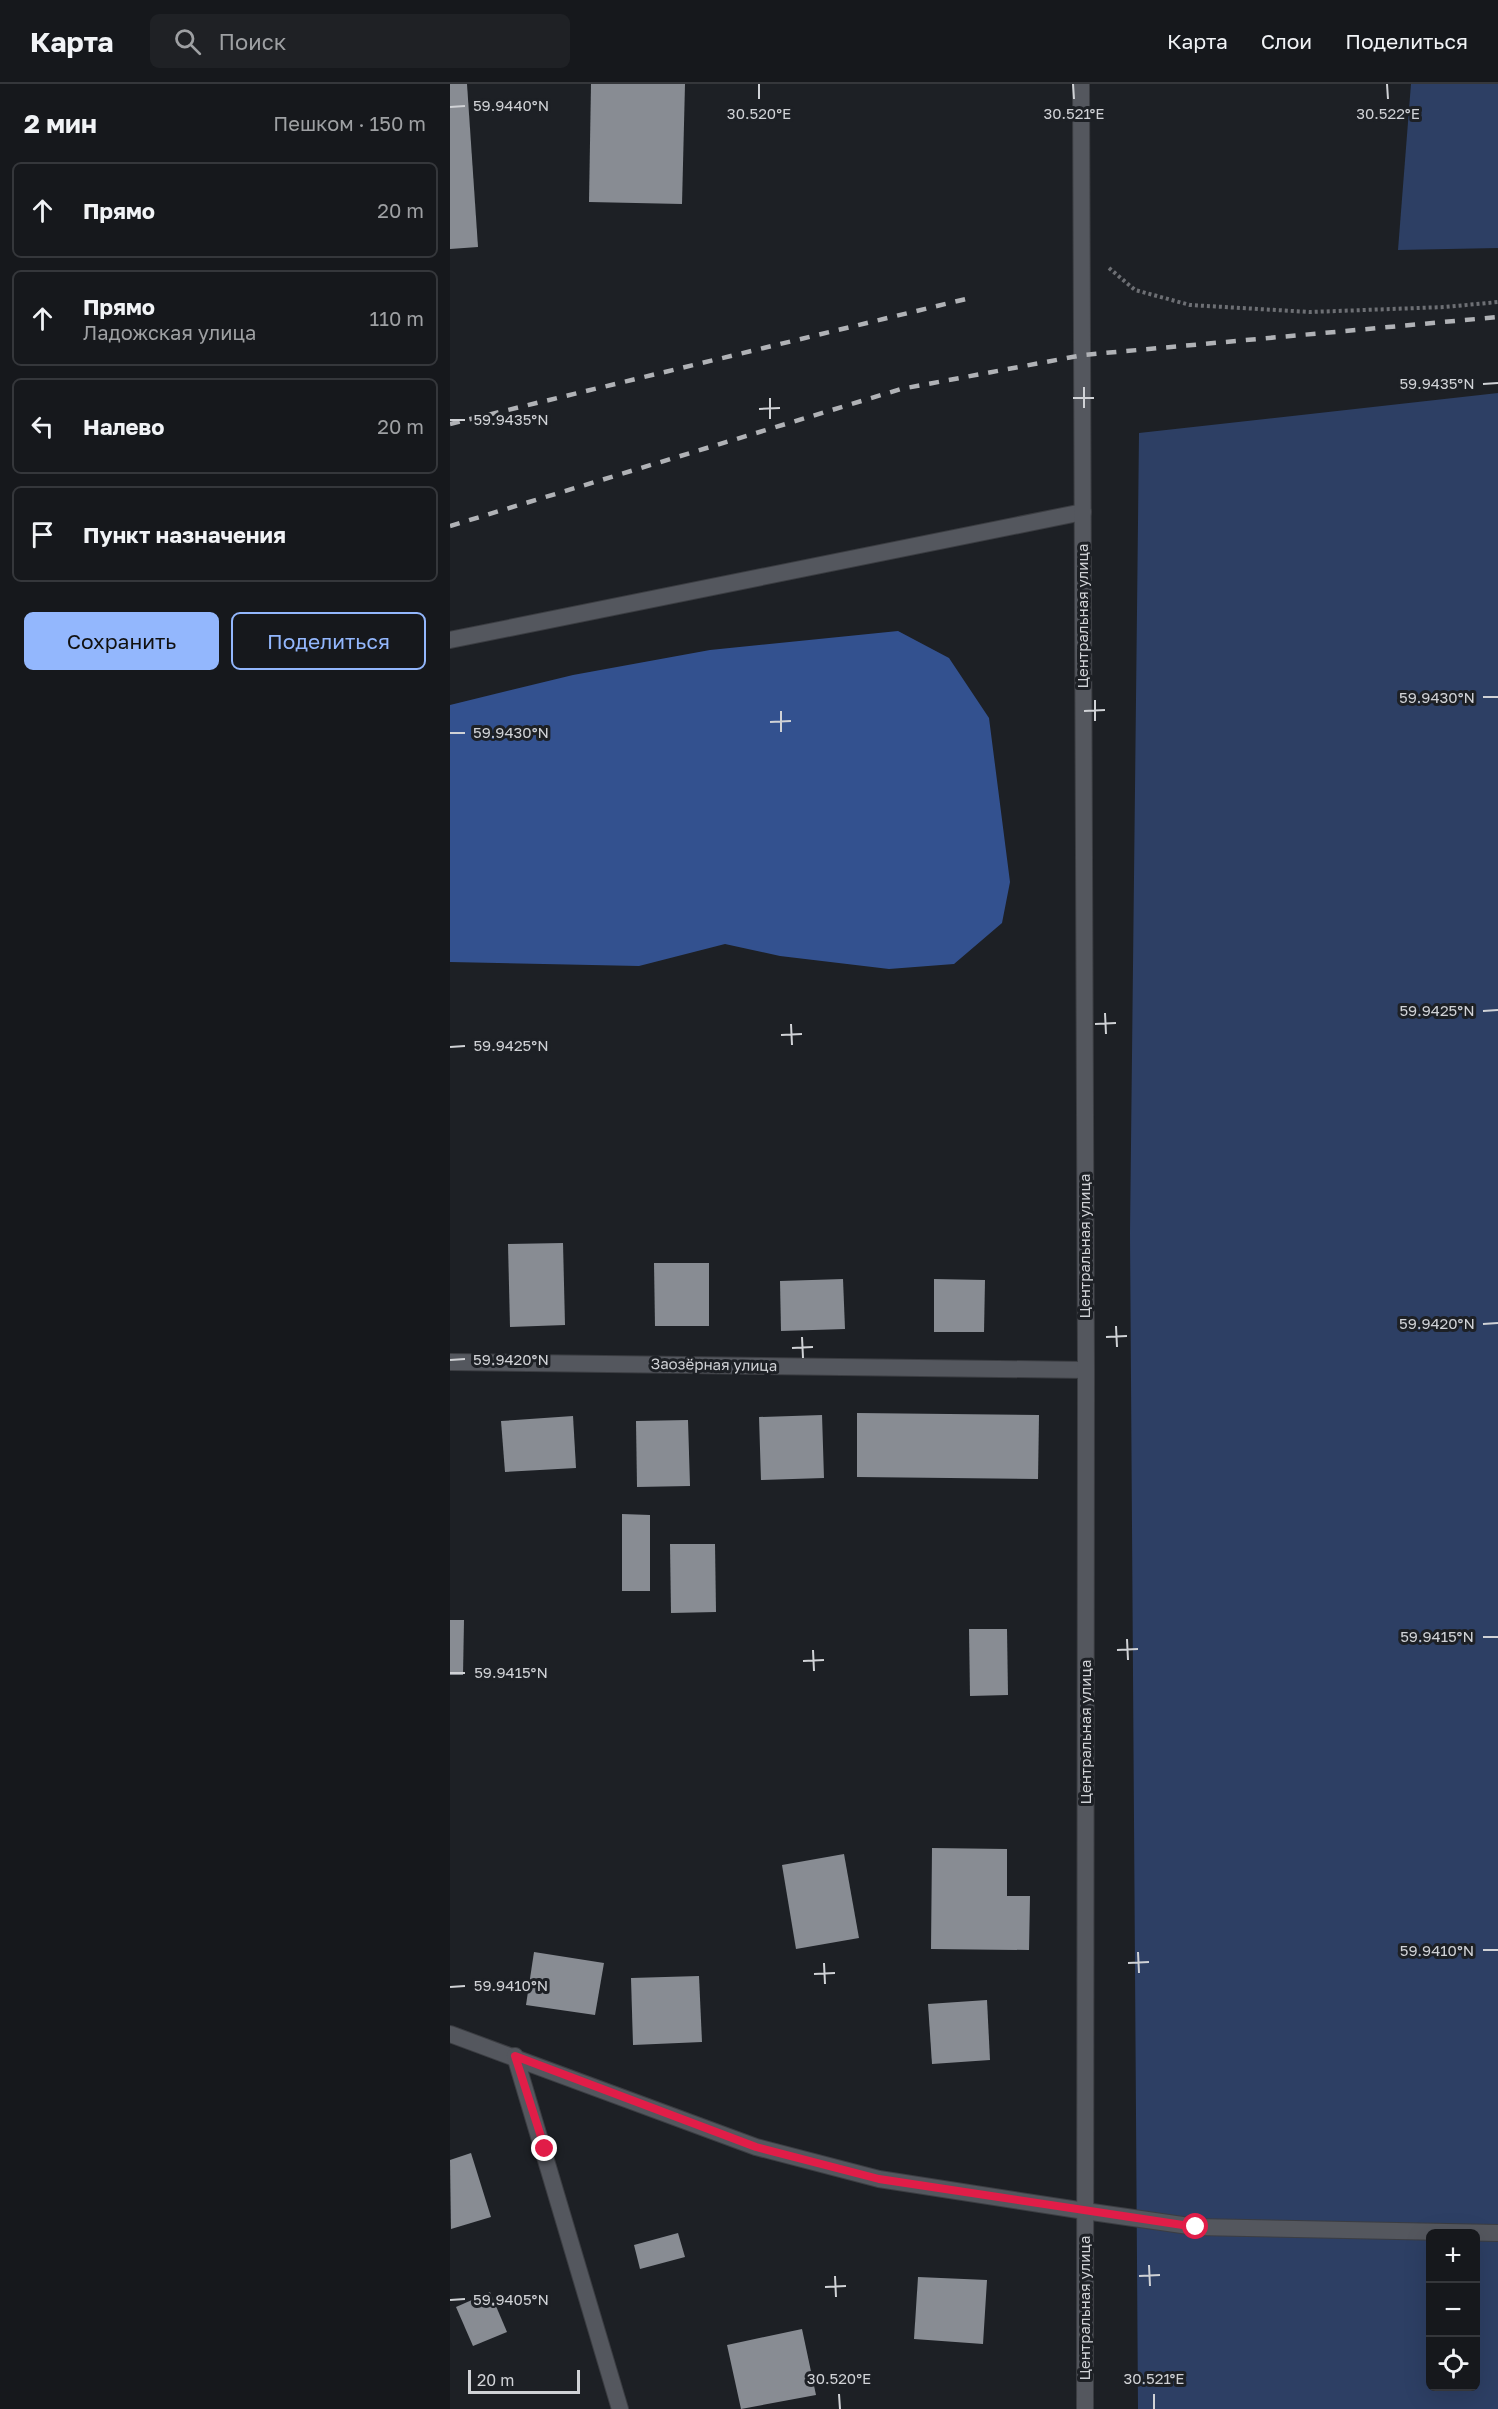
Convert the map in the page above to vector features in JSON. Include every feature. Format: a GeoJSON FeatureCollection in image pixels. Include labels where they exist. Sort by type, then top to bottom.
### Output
{"type":"FeatureCollection","features":[{"type":"Feature","properties":{"kind":"street","name":"Центральная улица"},"geometry":{"type":"LineString","coordinates":[[1081,84],[1086,1370],[1085,2409]]}},
{"type":"Feature","properties":{"kind":"street"},"geometry":{"type":"LineString","coordinates":[[450,640],[1083,512]]}},
{"type":"Feature","properties":{"kind":"street","name":"Заозёрная улица"},"geometry":{"type":"LineString","coordinates":[[450,1362],[1086,1370]]}},
{"type":"Feature","properties":{"kind":"street"},"geometry":{"type":"LineString","coordinates":[[450,2034],[515,2056],[756,2147],[879,2179],[1196,2227],[1498,2233]]}},
{"type":"Feature","properties":{"kind":"street"},"geometry":{"type":"LineString","coordinates":[[515,2056],[620,2409]]}},
{"type":"Feature","properties":{"kind":"path"},"geometry":{"type":"LineString","coordinates":[[1083,247],[1135,290],[1190,305],[1310,312],[1445,307],[1498,302]]}},
{"type":"Feature","properties":{"kind":"shaded area"},"geometry":{"type":"Polygon","coordinates":[[[1411,84],[1498,84],[1498,248],[1398,250],[1411,84]]]}},
{"type":"Feature","properties":{"kind":"shaded area"},"geometry":{"type":"Polygon","coordinates":[[[1498,393],[1498,2409],[1138,2409],[1130,1233],[1139,433],[1498,393]]]}},
{"type":"Feature","properties":{"kind":"shaded area"},"geometry":{"type":"Polygon","coordinates":[[[898,631],[949,658],[989,718],[1010,882],[1002,923],[954,964],[889,969],[780,956],[725,944],[639,966],[450,962],[450,705],[573,675],[710,650],[898,631]]]}},
{"type":"Feature","properties":{"kind":"building"},"geometry":{"type":"Polygon","coordinates":[[[450,84],[467,84],[478,247],[450,249],[450,84]]]}},
{"type":"Feature","properties":{"kind":"building"},"geometry":{"type":"Polygon","coordinates":[[[591,84],[685,84],[682,204],[589,202],[591,84]]]}},
{"type":"Feature","properties":{"kind":"building"},"geometry":{"type":"Polygon","coordinates":[[[563,1243],[565,1325],[510,1327],[508,1244],[563,1243]]]}},
{"type":"Feature","properties":{"kind":"building"},"geometry":{"type":"Polygon","coordinates":[[[654,1263],[709,1263],[709,1326],[655,1326],[654,1263]]]}},
{"type":"Feature","properties":{"kind":"building"},"geometry":{"type":"Polygon","coordinates":[[[843,1279],[845,1329],[781,1331],[780,1281],[843,1279]]]}},
{"type":"Feature","properties":{"kind":"building"},"geometry":{"type":"Polygon","coordinates":[[[934,1279],[985,1280],[984,1332],[934,1332],[934,1279]]]}},
{"type":"Feature","properties":{"kind":"building"},"geometry":{"type":"Polygon","coordinates":[[[857,1413],[1039,1415],[1038,1479],[857,1477],[857,1413]]]}},
{"type":"Feature","properties":{"kind":"building"},"geometry":{"type":"Polygon","coordinates":[[[822,1415],[824,1478],[761,1480],[759,1417],[822,1415]]]}},
{"type":"Feature","properties":{"kind":"building"},"geometry":{"type":"Polygon","coordinates":[[[573,1416],[576,1468],[505,1472],[501,1421],[573,1416]]]}},
{"type":"Feature","properties":{"kind":"building"},"geometry":{"type":"Polygon","coordinates":[[[688,1420],[690,1486],[637,1487],[636,1421],[688,1420]]]}},
{"type":"Feature","properties":{"kind":"building"},"geometry":{"type":"Polygon","coordinates":[[[622,1514],[650,1515],[650,1591],[622,1591],[622,1514]]]}},
{"type":"Feature","properties":{"kind":"building"},"geometry":{"type":"Polygon","coordinates":[[[670,1544],[715,1544],[716,1612],[671,1613],[670,1544]]]}},
{"type":"Feature","properties":{"kind":"building"},"geometry":{"type":"Polygon","coordinates":[[[450,1620],[464,1620],[463,1675],[450,1675],[450,1620]]]}},
{"type":"Feature","properties":{"kind":"building"},"geometry":{"type":"Polygon","coordinates":[[[969,1629],[1007,1629],[1008,1695],[970,1696],[969,1629]]]}},
{"type":"Feature","properties":{"kind":"building"},"geometry":{"type":"Polygon","coordinates":[[[932,1848],[1007,1849],[1007,1896],[1030,1896],[1029,1950],[931,1949],[932,1848]]]}},
{"type":"Feature","properties":{"kind":"building"},"geometry":{"type":"Polygon","coordinates":[[[844,1854],[859,1938],[796,1949],[782,1865],[844,1854]]]}},
{"type":"Feature","properties":{"kind":"building"},"geometry":{"type":"Polygon","coordinates":[[[534,1952],[604,1963],[595,2015],[526,2005],[534,1952]]]}},
{"type":"Feature","properties":{"kind":"building"},"geometry":{"type":"Polygon","coordinates":[[[699,1976],[702,2042],[633,2045],[631,1978],[699,1976]]]}},
{"type":"Feature","properties":{"kind":"building"},"geometry":{"type":"Polygon","coordinates":[[[987,2000],[990,2060],[932,2064],[928,2004],[987,2000]]]}},
{"type":"Feature","properties":{"kind":"building"},"geometry":{"type":"Polygon","coordinates":[[[471,2153],[491,2217],[451,2229],[450,2160],[471,2153]]]}},
{"type":"Feature","properties":{"kind":"building"},"geometry":{"type":"Polygon","coordinates":[[[678,2233],[685,2257],[640,2269],[634,2245],[678,2233]]]}},
{"type":"Feature","properties":{"kind":"building"},"geometry":{"type":"Polygon","coordinates":[[[918,2277],[987,2280],[983,2344],[914,2339],[918,2277]]]}},
{"type":"Feature","properties":{"kind":"building"},"geometry":{"type":"Polygon","coordinates":[[[490,2292],[507,2332],[473,2346],[456,2307],[490,2292]]]}},
{"type":"Feature","properties":{"kind":"building"},"geometry":{"type":"Polygon","coordinates":[[[802,2329],[816,2395],[741,2409],[727,2345],[802,2329]]]}},
{"type":"Feature","properties":{"kind":"railway"},"geometry":{"type":"LineString","coordinates":[[450,424],[970,298]]}},
{"type":"Feature","properties":{"kind":"railway"},"geometry":{"type":"LineString","coordinates":[[450,526],[901,389],[1083,355],[1498,317]]}},
{"type":"Feature","properties":{"kind":"route"},"geometry":{"type":"LineString","coordinates":[[545,2149],[515,2056],[756,2147],[879,2179],[1196,2227]]}}]}
